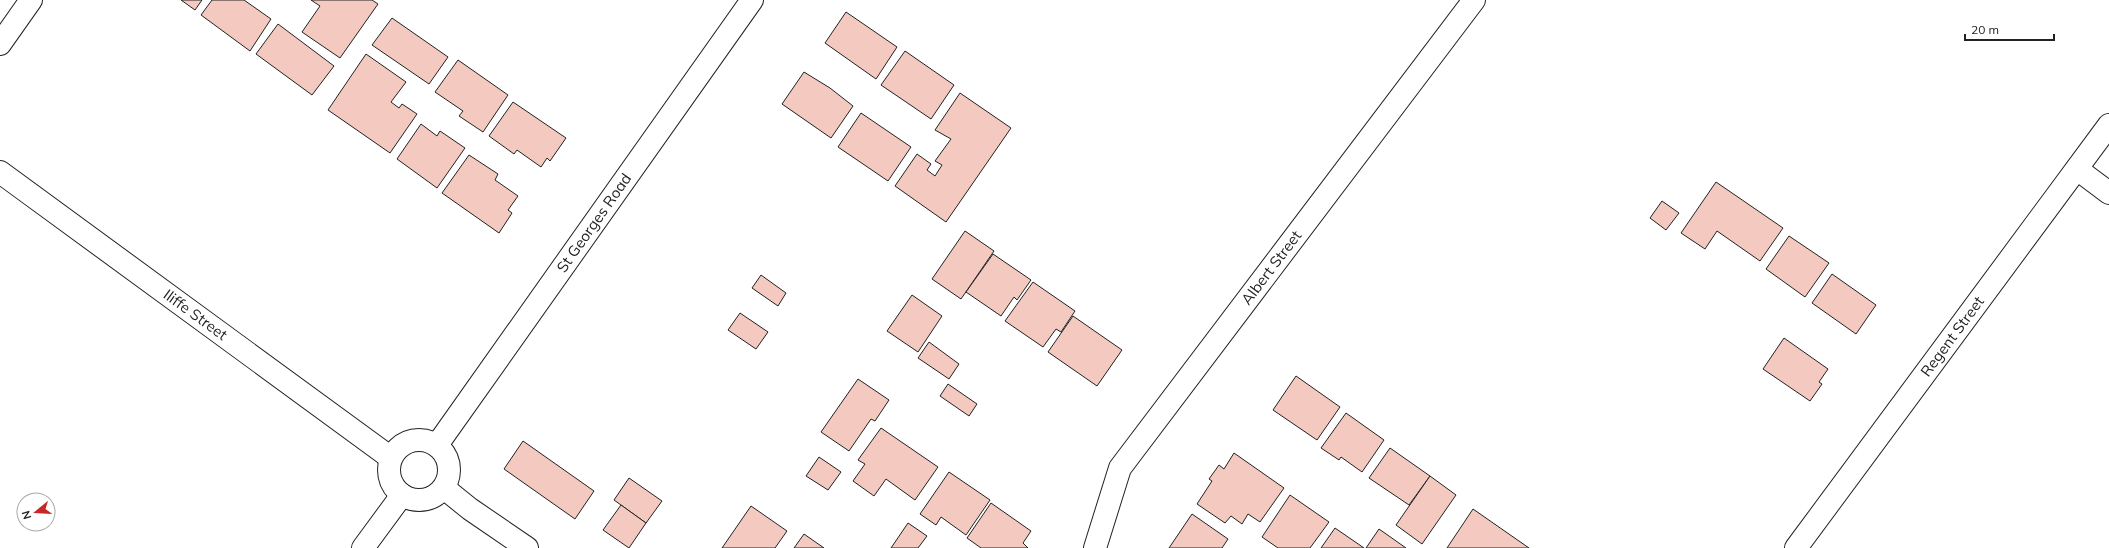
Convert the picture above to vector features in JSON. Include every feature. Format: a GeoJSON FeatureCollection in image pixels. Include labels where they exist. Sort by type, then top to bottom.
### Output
{"type":"FeatureCollection","features":[{"type":"Feature","properties":{"kind":"street"},"geometry":{"type":"LineString","coordinates":[[0,44],[31,0]]}},
{"type":"Feature","properties":{"kind":"street","name":"St Georges Road"},"geometry":{"type":"LineString","coordinates":[[437,445],[752,0]]}},
{"type":"Feature","properties":{"kind":"street","name":"Albert Street"},"geometry":{"type":"LineString","coordinates":[[1095,548],[1120,468],[1474,0]]}},
{"type":"Feature","properties":{"kind":"street","name":"Regent Street"},"geometry":{"type":"LineString","coordinates":[[1796,548],[2109,125]]}},
{"type":"Feature","properties":{"kind":"street"},"geometry":{"type":"LineString","coordinates":[[2077,169],[2109,193]]}},
{"type":"Feature","properties":{"kind":"street","name":"Iliffe Street"},"geometry":{"type":"LineString","coordinates":[[0,172],[391,458]]}},
{"type":"Feature","properties":{"kind":"street"},"geometry":{"type":"LineString","coordinates":[[420,439],[437,445],[444,452],[450,470],[444,488],[438,494],[420,501],[402,495],[394,488],[390,478],[388,468],[391,458],[403,444],[411,440],[420,439]]}},
{"type":"Feature","properties":{"kind":"street"},"geometry":{"type":"LineString","coordinates":[[444,488],[470,509],[527,548]]}},
{"type":"Feature","properties":{"kind":"street"},"geometry":{"type":"LineString","coordinates":[[363,548],[402,495]]}},
{"type":"Feature","properties":{"kind":"building"},"geometry":{"type":"Polygon","coordinates":[[[181,0],[202,0],[195,10],[181,0]]]}},
{"type":"Feature","properties":{"kind":"building"},"geometry":{"type":"Polygon","coordinates":[[[212,0],[244,0],[271,19],[250,51],[201,15],[212,0]]]}},
{"type":"Feature","properties":{"kind":"building"},"geometry":{"type":"Polygon","coordinates":[[[311,0],[372,0],[378,4],[340,58],[302,32],[320,6],[311,0]]]}},
{"type":"Feature","properties":{"kind":"building"},"geometry":{"type":"Polygon","coordinates":[[[846,12],[897,47],[876,79],[825,43],[846,12]]]}},
{"type":"Feature","properties":{"kind":"building"},"geometry":{"type":"Polygon","coordinates":[[[392,18],[448,57],[429,84],[372,45],[392,18]]]}},
{"type":"Feature","properties":{"kind":"building"},"geometry":{"type":"Polygon","coordinates":[[[278,24],[334,66],[312,95],[256,54],[278,24]]]}},
{"type":"Feature","properties":{"kind":"building"},"geometry":{"type":"Polygon","coordinates":[[[905,51],[954,85],[931,119],[881,85],[905,51]]]}},
{"type":"Feature","properties":{"kind":"building"},"geometry":{"type":"Polygon","coordinates":[[[366,54],[406,82],[391,102],[399,108],[402,104],[417,114],[390,153],[328,110],[366,54]]]}},
{"type":"Feature","properties":{"kind":"building"},"geometry":{"type":"Polygon","coordinates":[[[458,60],[508,95],[483,132],[459,116],[463,111],[435,92],[458,60]]]}},
{"type":"Feature","properties":{"kind":"building"},"geometry":{"type":"Polygon","coordinates":[[[804,72],[830,88],[853,106],[831,138],[782,104],[804,72]]]}},
{"type":"Feature","properties":{"kind":"building"},"geometry":{"type":"Polygon","coordinates":[[[960,93],[1011,128],[946,222],[895,186],[917,154],[931,164],[927,170],[935,176],[942,165],[935,161],[951,139],[935,130],[960,93]]]}},
{"type":"Feature","properties":{"kind":"building"},"geometry":{"type":"Polygon","coordinates":[[[513,102],[566,138],[550,161],[547,158],[541,167],[517,150],[514,154],[489,136],[513,102]]]}},
{"type":"Feature","properties":{"kind":"building"},"geometry":{"type":"Polygon","coordinates":[[[861,113],[911,147],[888,181],[838,147],[861,113]]]}},
{"type":"Feature","properties":{"kind":"building"},"geometry":{"type":"Polygon","coordinates":[[[421,124],[437,136],[440,131],[465,148],[437,188],[397,159],[421,124]]]}},
{"type":"Feature","properties":{"kind":"building"},"geometry":{"type":"Polygon","coordinates":[[[469,155],[498,174],[495,180],[518,196],[508,210],[512,213],[499,233],[442,193],[469,155]]]}},
{"type":"Feature","properties":{"kind":"building"},"geometry":{"type":"Polygon","coordinates":[[[1716,182],[1783,228],[1760,261],[1717,231],[1705,249],[1681,233],[1716,182]]]}},
{"type":"Feature","properties":{"kind":"building"},"geometry":{"type":"Polygon","coordinates":[[[1662,201],[1679,213],[1666,230],[1650,218],[1662,201]]]}},
{"type":"Feature","properties":{"kind":"building"},"geometry":{"type":"Polygon","coordinates":[[[965,231],[994,251],[961,299],[932,279],[965,231]]]}},
{"type":"Feature","properties":{"kind":"building"},"geometry":{"type":"Polygon","coordinates":[[[1789,236],[1829,263],[1805,297],[1766,269],[1789,236]]]}},
{"type":"Feature","properties":{"kind":"building"},"geometry":{"type":"Polygon","coordinates":[[[993,254],[1031,280],[1017,300],[1014,297],[1001,316],[966,292],[993,254]]]}},
{"type":"Feature","properties":{"kind":"building"},"geometry":{"type":"Polygon","coordinates":[[[1832,274],[1876,305],[1856,334],[1812,303],[1832,274]]]}},
{"type":"Feature","properties":{"kind":"building"},"geometry":{"type":"Polygon","coordinates":[[[761,275],[786,293],[778,306],[752,288],[761,275]]]}},
{"type":"Feature","properties":{"kind":"building"},"geometry":{"type":"Polygon","coordinates":[[[1033,282],[1075,311],[1061,332],[1056,329],[1043,347],[1005,321],[1033,282]]]}},
{"type":"Feature","properties":{"kind":"building"},"geometry":{"type":"Polygon","coordinates":[[[912,295],[942,316],[918,352],[887,331],[912,295]]]}},
{"type":"Feature","properties":{"kind":"building"},"geometry":{"type":"Polygon","coordinates":[[[740,313],[768,332],[756,349],[728,330],[740,313]]]}},
{"type":"Feature","properties":{"kind":"building"},"geometry":{"type":"Polygon","coordinates":[[[1073,316],[1122,350],[1097,386],[1048,352],[1073,316]]]}},
{"type":"Feature","properties":{"kind":"building"},"geometry":{"type":"Polygon","coordinates":[[[1784,338],[1828,369],[1819,382],[1822,384],[1810,401],[1763,369],[1784,338]]]}},
{"type":"Feature","properties":{"kind":"building"},"geometry":{"type":"Polygon","coordinates":[[[929,342],[959,364],[949,379],[918,358],[929,342]]]}},
{"type":"Feature","properties":{"kind":"building"},"geometry":{"type":"Polygon","coordinates":[[[1296,376],[1340,407],[1317,440],[1273,410],[1296,376]]]}},
{"type":"Feature","properties":{"kind":"building"},"geometry":{"type":"Polygon","coordinates":[[[858,379],[889,400],[875,421],[871,419],[849,451],[821,432],[858,379]]]}},
{"type":"Feature","properties":{"kind":"building"},"geometry":{"type":"Polygon","coordinates":[[[948,384],[977,404],[969,416],[940,396],[948,384]]]}},
{"type":"Feature","properties":{"kind":"building"},"geometry":{"type":"Polygon","coordinates":[[[1346,413],[1384,440],[1362,472],[1341,457],[1339,460],[1321,448],[1346,413]]]}},
{"type":"Feature","properties":{"kind":"building"},"geometry":{"type":"Polygon","coordinates":[[[881,428],[938,467],[915,500],[886,479],[874,496],[853,481],[865,464],[858,460],[881,428]]]}},
{"type":"Feature","properties":{"kind":"building"},"geometry":{"type":"Polygon","coordinates":[[[523,441],[594,491],[575,519],[504,469],[523,441]]]}},
{"type":"Feature","properties":{"kind":"building"},"geometry":{"type":"Polygon","coordinates":[[[1390,448],[1430,476],[1409,505],[1369,478],[1390,448]]]}},
{"type":"Feature","properties":{"kind":"building"},"geometry":{"type":"Polygon","coordinates":[[[1234,453],[1284,488],[1260,522],[1248,514],[1242,524],[1231,516],[1225,523],[1197,504],[1212,481],[1209,479],[1219,465],[1224,469],[1234,453]]]}},
{"type":"Feature","properties":{"kind":"building"},"geometry":{"type":"Polygon","coordinates":[[[819,457],[841,472],[828,490],[806,476],[819,457]]]}},
{"type":"Feature","properties":{"kind":"building"},"geometry":{"type":"Polygon","coordinates":[[[949,472],[990,500],[966,535],[941,517],[936,525],[920,514],[949,472]]]}},
{"type":"Feature","properties":{"kind":"building"},"geometry":{"type":"Polygon","coordinates":[[[1430,476],[1456,495],[1422,544],[1396,525],[1430,476]]]}},
{"type":"Feature","properties":{"kind":"building"},"geometry":{"type":"Polygon","coordinates":[[[629,478],[662,501],[646,523],[614,500],[629,478]]]}},
{"type":"Feature","properties":{"kind":"building"},"geometry":{"type":"Polygon","coordinates":[[[1290,495],[1329,522],[1310,548],[1278,548],[1262,537],[1290,495]]]}},
{"type":"Feature","properties":{"kind":"building"},"geometry":{"type":"Polygon","coordinates":[[[991,503],[1031,531],[1023,543],[1028,548],[981,548],[967,538],[991,503]]]}},
{"type":"Feature","properties":{"kind":"building"},"geometry":{"type":"Polygon","coordinates":[[[621,505],[646,523],[629,548],[603,530],[621,505]]]}},
{"type":"Feature","properties":{"kind":"building"},"geometry":{"type":"Polygon","coordinates":[[[751,506],[787,531],[775,548],[722,548],[751,506]]]}},
{"type":"Feature","properties":{"kind":"building"},"geometry":{"type":"Polygon","coordinates":[[[1473,509],[1529,548],[1447,548],[1473,509]]]}},
{"type":"Feature","properties":{"kind":"building"},"geometry":{"type":"Polygon","coordinates":[[[1192,514],[1228,539],[1222,548],[1169,548],[1192,514]]]}},
{"type":"Feature","properties":{"kind":"building"},"geometry":{"type":"Polygon","coordinates":[[[908,523],[927,536],[918,548],[891,548],[908,523]]]}},
{"type":"Feature","properties":{"kind":"building"},"geometry":{"type":"Polygon","coordinates":[[[1335,528],[1364,548],[1321,548],[1335,528]]]}},
{"type":"Feature","properties":{"kind":"building"},"geometry":{"type":"Polygon","coordinates":[[[1379,529],[1406,548],[1366,548],[1379,529]]]}},
{"type":"Feature","properties":{"kind":"building"},"geometry":{"type":"Polygon","coordinates":[[[804,534],[824,548],[794,548],[804,534]]]}}]}
